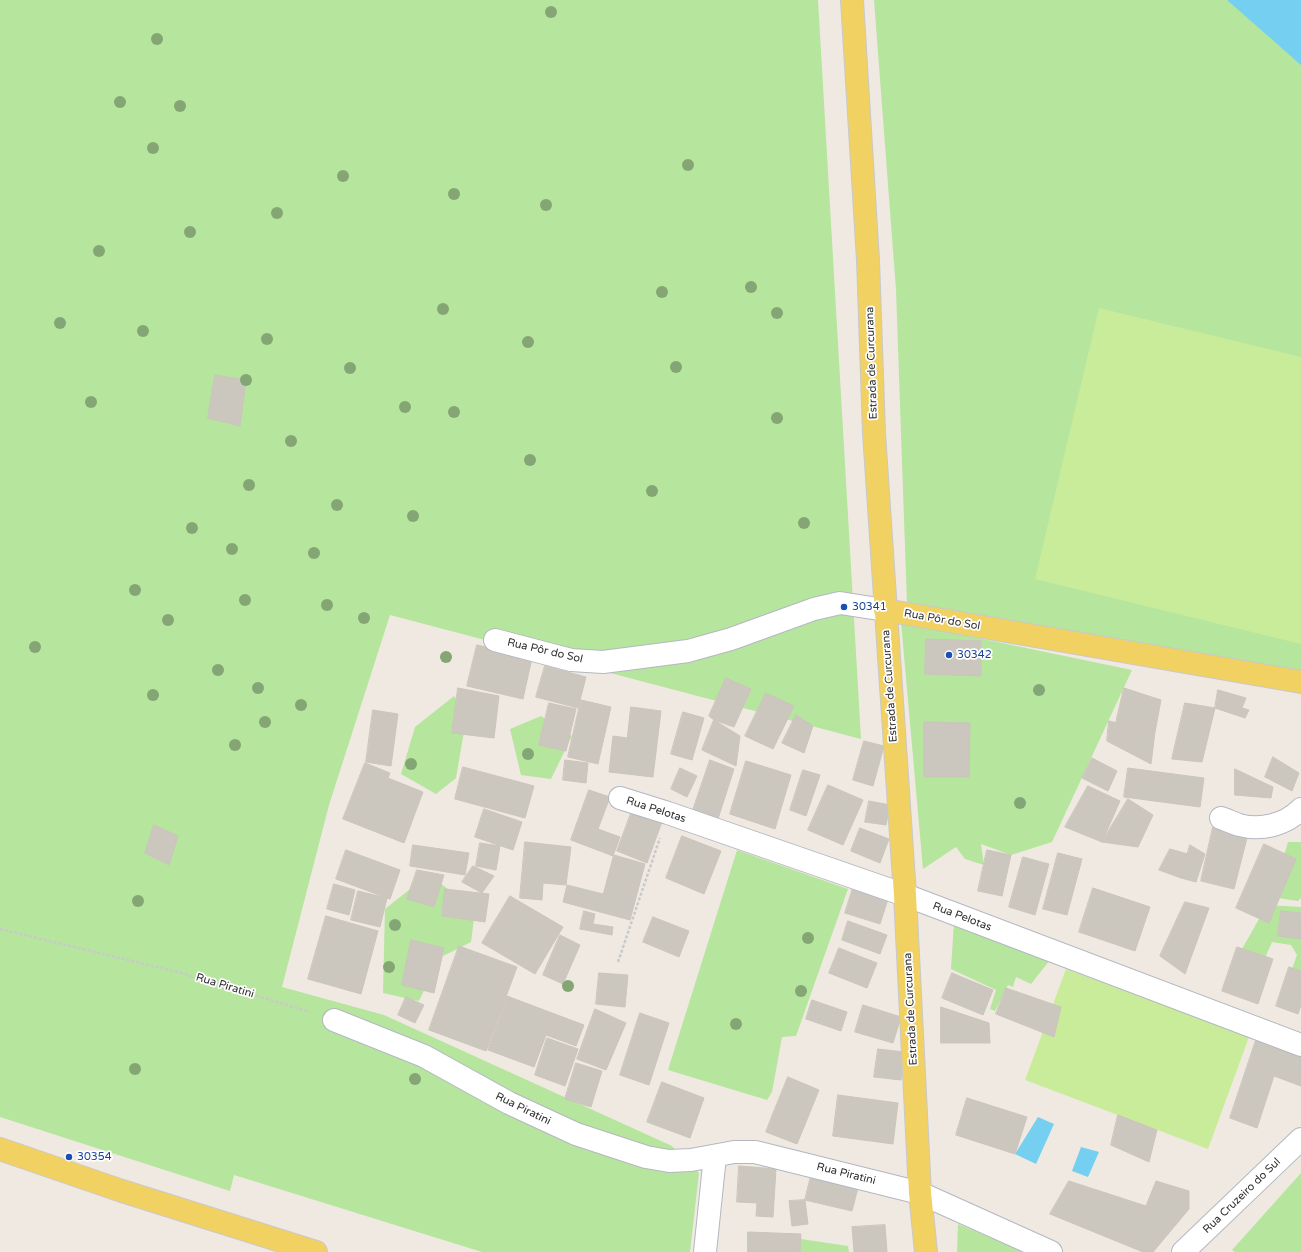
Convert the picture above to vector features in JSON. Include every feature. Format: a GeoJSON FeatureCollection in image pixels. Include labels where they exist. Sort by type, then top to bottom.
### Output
{"type":"FeatureCollection","features":[{"type":"Feature","properties":{"kind":"main road","name":"Estrada de Curcurana"},"geometry":{"type":"LineString","coordinates":[[852,0],[868,252],[874,434],[905,895],[920,1193],[926,1252]]}},
{"type":"Feature","properties":{"kind":"main road","name":"Rua Pôr do Sol"},"geometry":{"type":"LineString","coordinates":[[885,610],[1301,682]]}},
{"type":"Feature","properties":{"kind":"main road"},"geometry":{"type":"LineString","coordinates":[[0,1150],[122,1191],[316,1252]]}},
{"type":"Feature","properties":{"kind":"street","name":"Rua Pôr do Sol"},"geometry":{"type":"LineString","coordinates":[[495,640],[571,660],[603,662],[688,651],[731,639],[814,609],[840,603],[885,610]]}},
{"type":"Feature","properties":{"kind":"street","name":"Rua Pelotas"},"geometry":{"type":"LineString","coordinates":[[620,798],[668,813],[905,895],[1301,1044]]}},
{"type":"Feature","properties":{"kind":"street"},"geometry":{"type":"LineString","coordinates":[[1221,818],[1239,825],[1257,827],[1272,826],[1284,822],[1301,809]]}},
{"type":"Feature","properties":{"kind":"street","name":"Rua Piratini"},"geometry":{"type":"LineString","coordinates":[[334,1020],[424,1056],[509,1102],[576,1134],[646,1157],[669,1161],[691,1160],[734,1152],[755,1152],[920,1193],[1051,1252]]}},
{"type":"Feature","properties":{"kind":"street","name":"Rua Cruzeiro do Sul"},"geometry":{"type":"LineString","coordinates":[[1183,1252],[1301,1139]]}},
{"type":"Feature","properties":{"kind":"street"},"geometry":{"type":"LineString","coordinates":[[705,1252],[715,1156]]}},
{"type":"Feature","properties":{"kind":"path"},"geometry":{"type":"LineString","coordinates":[[618,962],[668,813]]}},
{"type":"Feature","properties":{"kind":"path","name":"Rua Piratini"},"geometry":{"type":"LineString","coordinates":[[0,929],[178,972],[334,1020]]}},
{"type":"Feature","properties":{"kind":"green space"},"geometry":{"type":"Polygon","coordinates":[[[0,0],[818,0],[861,739],[390,615],[329,805],[282,987],[384,1015],[672,1146],[699,1173],[690,1252],[482,1252],[234,1175],[230,1191],[0,1117],[0,0]]]}},
{"type":"Feature","properties":{"kind":"green space"},"geometry":{"type":"Polygon","coordinates":[[[874,0],[1301,0],[1301,671],[907,604],[896,290],[874,0]]]}},
{"type":"Feature","properties":{"kind":"green space"},"geometry":{"type":"Polygon","coordinates":[[[1099,308],[1301,357],[1301,644],[1035,579],[1099,308]]]}},
{"type":"Feature","properties":{"kind":"green space"},"geometry":{"type":"Polygon","coordinates":[[[901,622],[1132,670],[1052,842],[1011,855],[981,844],[984,865],[965,859],[956,847],[923,869],[901,622]]]}},
{"type":"Feature","properties":{"kind":"green space"},"geometry":{"type":"Polygon","coordinates":[[[454,696],[469,718],[463,737],[456,778],[436,794],[401,774],[415,727],[454,696]]]}},
{"type":"Feature","properties":{"kind":"green space"},"geometry":{"type":"Polygon","coordinates":[[[541,716],[572,736],[551,779],[521,775],[510,729],[541,716]]]}},
{"type":"Feature","properties":{"kind":"green space"},"geometry":{"type":"Polygon","coordinates":[[[1288,842],[1301,842],[1301,898],[1298,901],[1271,897],[1288,842]]]}},
{"type":"Feature","properties":{"kind":"green space"},"geometry":{"type":"Polygon","coordinates":[[[737,850],[848,889],[796,1036],[782,1037],[772,1092],[767,1100],[668,1070],[737,850]]]}},
{"type":"Feature","properties":{"kind":"green space"},"geometry":{"type":"Polygon","coordinates":[[[429,874],[475,911],[471,942],[439,958],[419,1001],[383,993],[385,909],[429,874]]]}},
{"type":"Feature","properties":{"kind":"green space"},"geometry":{"type":"Polygon","coordinates":[[[1267,905],[1301,907],[1301,1003],[1281,999],[1297,955],[1291,945],[1272,942],[1255,980],[1230,970],[1267,905]]]}},
{"type":"Feature","properties":{"kind":"green space"},"geometry":{"type":"Polygon","coordinates":[[[954,922],[1050,960],[1031,984],[1016,977],[1013,987],[1008,985],[995,1011],[990,1009],[996,990],[951,969],[954,922]]]}},
{"type":"Feature","properties":{"kind":"green space"},"geometry":{"type":"Polygon","coordinates":[[[1066,969],[1249,1037],[1208,1149],[1025,1080],[1066,969]]]}},
{"type":"Feature","properties":{"kind":"green space"},"geometry":{"type":"Polygon","coordinates":[[[1301,1173],[1301,1252],[1235,1252],[1232,1250],[1301,1173]]]}},
{"type":"Feature","properties":{"kind":"green space"},"geometry":{"type":"Polygon","coordinates":[[[958,1224],[1025,1252],[957,1252],[958,1224]]]}},
{"type":"Feature","properties":{"kind":"green space"},"geometry":{"type":"Polygon","coordinates":[[[761,1233],[848,1246],[849,1252],[762,1252],[761,1233]]]}},
{"type":"Feature","properties":{"kind":"water"},"geometry":{"type":"Polygon","coordinates":[[[1227,0],[1301,0],[1301,65],[1227,0]]]}},
{"type":"Feature","properties":{"kind":"water"},"geometry":{"type":"Polygon","coordinates":[[[1038,1117],[1054,1124],[1036,1164],[1015,1154],[1038,1117]]]}},
{"type":"Feature","properties":{"kind":"water"},"geometry":{"type":"Polygon","coordinates":[[[1081,1147],[1099,1152],[1088,1177],[1072,1171],[1081,1147]]]}},
{"type":"Feature","properties":{"kind":"building"},"geometry":{"type":"Polygon","coordinates":[[[215,375],[246,380],[240,426],[208,418],[215,375]]]}},
{"type":"Feature","properties":{"kind":"building"},"geometry":{"type":"Polygon","coordinates":[[[926,639],[981,641],[981,676],[925,674],[926,639]]]}},
{"type":"Feature","properties":{"kind":"building"},"geometry":{"type":"Polygon","coordinates":[[[477,645],[532,658],[523,699],[467,686],[477,645]]]}},
{"type":"Feature","properties":{"kind":"building"},"geometry":{"type":"Polygon","coordinates":[[[545,666],[586,677],[578,708],[536,697],[545,666]]]}},
{"type":"Feature","properties":{"kind":"building"},"geometry":{"type":"Polygon","coordinates":[[[726,678],[751,689],[734,727],[714,720],[709,716],[726,678]]]}},
{"type":"Feature","properties":{"kind":"building"},"geometry":{"type":"Polygon","coordinates":[[[458,688],[499,696],[494,738],[452,733],[458,688]]]}},
{"type":"Feature","properties":{"kind":"building"},"geometry":{"type":"Polygon","coordinates":[[[1124,688],[1161,700],[1155,732],[1116,723],[1124,688]]]}},
{"type":"Feature","properties":{"kind":"building"},"geometry":{"type":"Polygon","coordinates":[[[1218,690],[1246,698],[1242,708],[1249,710],[1245,718],[1215,708],[1218,690]]]}},
{"type":"Feature","properties":{"kind":"building"},"geometry":{"type":"Polygon","coordinates":[[[766,693],[794,706],[773,749],[745,736],[766,693]]]}},
{"type":"Feature","properties":{"kind":"building"},"geometry":{"type":"Polygon","coordinates":[[[581,700],[611,707],[598,764],[568,757],[581,700]]]}},
{"type":"Feature","properties":{"kind":"building"},"geometry":{"type":"Polygon","coordinates":[[[549,703],[576,709],[566,751],[539,745],[549,703]]]}},
{"type":"Feature","properties":{"kind":"building"},"geometry":{"type":"Polygon","coordinates":[[[1185,703],[1215,708],[1202,762],[1172,759],[1185,703]]]}},
{"type":"Feature","properties":{"kind":"building"},"geometry":{"type":"Polygon","coordinates":[[[631,707],[661,711],[653,777],[609,772],[613,736],[627,738],[631,707]]]}},
{"type":"Feature","properties":{"kind":"building"},"geometry":{"type":"Polygon","coordinates":[[[373,710],[398,714],[391,766],[366,762],[373,710]]]}},
{"type":"Feature","properties":{"kind":"building"},"geometry":{"type":"Polygon","coordinates":[[[683,712],[704,718],[692,760],[671,754],[683,712]]]}},
{"type":"Feature","properties":{"kind":"building"},"geometry":{"type":"Polygon","coordinates":[[[796,715],[813,726],[804,753],[782,743],[796,715]]]}},
{"type":"Feature","properties":{"kind":"building"},"geometry":{"type":"Polygon","coordinates":[[[714,720],[740,736],[736,766],[702,750],[714,720]]]}},
{"type":"Feature","properties":{"kind":"building"},"geometry":{"type":"Polygon","coordinates":[[[1109,721],[1155,732],[1151,764],[1107,741],[1109,721]]]}},
{"type":"Feature","properties":{"kind":"building"},"geometry":{"type":"Polygon","coordinates":[[[924,722],[970,723],[969,777],[924,777],[924,722]]]}},
{"type":"Feature","properties":{"kind":"building"},"geometry":{"type":"Polygon","coordinates":[[[864,741],[884,746],[873,786],[853,780],[864,741]]]}},
{"type":"Feature","properties":{"kind":"building"},"geometry":{"type":"Polygon","coordinates":[[[1273,757],[1299,773],[1292,791],[1265,777],[1273,757]]]}},
{"type":"Feature","properties":{"kind":"building"},"geometry":{"type":"Polygon","coordinates":[[[1092,758],[1117,771],[1108,791],[1082,778],[1092,758]]]}},
{"type":"Feature","properties":{"kind":"building"},"geometry":{"type":"Polygon","coordinates":[[[565,760],[588,763],[586,783],[563,780],[565,760]]]}},
{"type":"Feature","properties":{"kind":"building"},"geometry":{"type":"Polygon","coordinates":[[[710,760],[734,769],[717,822],[692,813],[710,760]]]}},
{"type":"Feature","properties":{"kind":"building"},"geometry":{"type":"Polygon","coordinates":[[[746,761],[791,775],[775,829],[730,814],[746,761]]]}},
{"type":"Feature","properties":{"kind":"building"},"geometry":{"type":"Polygon","coordinates":[[[365,763],[390,773],[388,778],[423,792],[404,843],[343,819],[365,763]]]}},
{"type":"Feature","properties":{"kind":"building"},"geometry":{"type":"Polygon","coordinates":[[[463,767],[534,786],[525,818],[455,799],[463,767]]]}},
{"type":"Feature","properties":{"kind":"building"},"geometry":{"type":"Polygon","coordinates":[[[680,768],[697,776],[687,797],[671,789],[680,768]]]}},
{"type":"Feature","properties":{"kind":"building"},"geometry":{"type":"Polygon","coordinates":[[[1128,768],[1204,778],[1200,807],[1124,797],[1128,768]]]}},
{"type":"Feature","properties":{"kind":"building"},"geometry":{"type":"Polygon","coordinates":[[[1235,769],[1273,787],[1271,798],[1235,795],[1235,769]]]}},
{"type":"Feature","properties":{"kind":"building"},"geometry":{"type":"Polygon","coordinates":[[[803,770],[820,775],[806,816],[790,810],[803,770]]]}},
{"type":"Feature","properties":{"kind":"building"},"geometry":{"type":"Polygon","coordinates":[[[828,785],[863,800],[843,845],[808,830],[828,785]]]}},
{"type":"Feature","properties":{"kind":"building"},"geometry":{"type":"Polygon","coordinates":[[[1088,786],[1120,801],[1102,842],[1065,827],[1088,786]]]}},
{"type":"Feature","properties":{"kind":"building"},"geometry":{"type":"Polygon","coordinates":[[[589,790],[610,797],[598,829],[620,837],[613,856],[571,840],[589,790]]]}},
{"type":"Feature","properties":{"kind":"building"},"geometry":{"type":"Polygon","coordinates":[[[1128,799],[1153,815],[1138,847],[1102,842],[1128,799]]]}},
{"type":"Feature","properties":{"kind":"building"},"geometry":{"type":"Polygon","coordinates":[[[869,801],[890,805],[886,825],[865,822],[869,801]]]}},
{"type":"Feature","properties":{"kind":"building"},"geometry":{"type":"Polygon","coordinates":[[[633,808],[663,819],[647,863],[617,851],[633,808]]]}},
{"type":"Feature","properties":{"kind":"building"},"geometry":{"type":"Polygon","coordinates":[[[484,809],[522,822],[513,850],[475,837],[484,809]]]}},
{"type":"Feature","properties":{"kind":"building"},"geometry":{"type":"Polygon","coordinates":[[[154,825],[178,836],[169,865],[145,853],[154,825]]]}},
{"type":"Feature","properties":{"kind":"building"},"geometry":{"type":"Polygon","coordinates":[[[1213,827],[1248,834],[1234,889],[1201,881],[1213,827]]]}},
{"type":"Feature","properties":{"kind":"building"},"geometry":{"type":"Polygon","coordinates":[[[860,828],[889,839],[880,863],[851,851],[860,828]]]}},
{"type":"Feature","properties":{"kind":"building"},"geometry":{"type":"Polygon","coordinates":[[[682,836],[721,851],[704,894],[666,878],[682,836]]]}},
{"type":"Feature","properties":{"kind":"building"},"geometry":{"type":"Polygon","coordinates":[[[525,842],[571,847],[566,885],[543,883],[542,900],[520,898],[525,842]]]}},
{"type":"Feature","properties":{"kind":"building"},"geometry":{"type":"Polygon","coordinates":[[[480,843],[500,846],[496,870],[476,866],[480,843]]]}},
{"type":"Feature","properties":{"kind":"building"},"geometry":{"type":"Polygon","coordinates":[[[1264,844],[1296,859],[1269,923],[1236,908],[1264,844]]]}},
{"type":"Feature","properties":{"kind":"building"},"geometry":{"type":"Polygon","coordinates":[[[413,845],[469,853],[465,875],[410,866],[413,845]]]}},
{"type":"Feature","properties":{"kind":"building"},"geometry":{"type":"Polygon","coordinates":[[[1190,845],[1205,854],[1196,882],[1181,878],[1190,845]]]}},
{"type":"Feature","properties":{"kind":"building"},"geometry":{"type":"Polygon","coordinates":[[[1170,849],[1188,854],[1181,878],[1159,870],[1170,849]]]}},
{"type":"Feature","properties":{"kind":"building"},"geometry":{"type":"Polygon","coordinates":[[[346,850],[400,870],[390,899],[336,879],[346,850]]]}},
{"type":"Feature","properties":{"kind":"building"},"geometry":{"type":"Polygon","coordinates":[[[987,850],[1011,855],[1002,896],[978,891],[987,850]]]}},
{"type":"Feature","properties":{"kind":"building"},"geometry":{"type":"Polygon","coordinates":[[[1058,853],[1082,859],[1067,915],[1043,909],[1058,853]]]}},
{"type":"Feature","properties":{"kind":"building"},"geometry":{"type":"Polygon","coordinates":[[[614,855],[645,864],[630,920],[563,902],[567,885],[603,894],[614,855]]]}},
{"type":"Feature","properties":{"kind":"building"},"geometry":{"type":"Polygon","coordinates":[[[1023,857],[1049,864],[1035,915],[1009,907],[1023,857]]]}},
{"type":"Feature","properties":{"kind":"building"},"geometry":{"type":"Polygon","coordinates":[[[473,866],[494,876],[482,893],[462,882],[473,866]]]}},
{"type":"Feature","properties":{"kind":"building"},"geometry":{"type":"Polygon","coordinates":[[[417,870],[444,875],[434,907],[407,899],[417,870]]]}},
{"type":"Feature","properties":{"kind":"building"},"geometry":{"type":"Polygon","coordinates":[[[334,884],[355,890],[349,915],[327,909],[334,884]]]}},
{"type":"Feature","properties":{"kind":"building"},"geometry":{"type":"Polygon","coordinates":[[[853,888],[888,899],[880,924],[845,913],[853,888]]]}},
{"type":"Feature","properties":{"kind":"building"},"geometry":{"type":"Polygon","coordinates":[[[1093,888],[1150,907],[1135,951],[1079,932],[1093,888]]]}},
{"type":"Feature","properties":{"kind":"building"},"geometry":{"type":"Polygon","coordinates":[[[445,889],[489,894],[485,922],[442,916],[445,889]]]}},
{"type":"Feature","properties":{"kind":"building"},"geometry":{"type":"Polygon","coordinates":[[[358,891],[387,898],[380,927],[351,920],[358,891]]]}},
{"type":"Feature","properties":{"kind":"building"},"geometry":{"type":"Polygon","coordinates":[[[510,896],[563,927],[535,974],[482,943],[510,896]]]}},
{"type":"Feature","properties":{"kind":"building"},"geometry":{"type":"Polygon","coordinates":[[[1185,902],[1209,908],[1185,974],[1160,956],[1185,902]]]}},
{"type":"Feature","properties":{"kind":"building"},"geometry":{"type":"Polygon","coordinates":[[[584,911],[595,914],[593,924],[613,927],[612,935],[580,929],[584,911]]]}},
{"type":"Feature","properties":{"kind":"building"},"geometry":{"type":"Polygon","coordinates":[[[1281,911],[1301,913],[1301,939],[1278,936],[1281,911]]]}},
{"type":"Feature","properties":{"kind":"building"},"geometry":{"type":"Polygon","coordinates":[[[326,916],[378,931],[361,994],[308,979],[326,916]]]}},
{"type":"Feature","properties":{"kind":"building"},"geometry":{"type":"Polygon","coordinates":[[[653,917],[689,931],[679,957],[643,942],[653,917]]]}},
{"type":"Feature","properties":{"kind":"building"},"geometry":{"type":"Polygon","coordinates":[[[848,921],[887,935],[880,954],[842,940],[848,921]]]}},
{"type":"Feature","properties":{"kind":"building"},"geometry":{"type":"Polygon","coordinates":[[[560,935],[580,945],[563,984],[543,975],[560,935]]]}},
{"type":"Feature","properties":{"kind":"building"},"geometry":{"type":"Polygon","coordinates":[[[411,940],[444,948],[434,993],[402,985],[411,940]]]}},
{"type":"Feature","properties":{"kind":"building"},"geometry":{"type":"Polygon","coordinates":[[[459,946],[517,967],[486,1051],[429,1030],[459,946]]]}},
{"type":"Feature","properties":{"kind":"building"},"geometry":{"type":"Polygon","coordinates":[[[1237,947],[1273,959],[1258,1004],[1222,991],[1237,947]]]}},
{"type":"Feature","properties":{"kind":"building"},"geometry":{"type":"Polygon","coordinates":[[[839,948],[877,963],[867,988],[829,973],[839,948]]]}},
{"type":"Feature","properties":{"kind":"building"},"geometry":{"type":"Polygon","coordinates":[[[1289,967],[1301,971],[1301,1005],[1298,1014],[1276,1006],[1289,967]]]}},
{"type":"Feature","properties":{"kind":"building"},"geometry":{"type":"Polygon","coordinates":[[[599,973],[628,975],[625,1007],[596,1004],[599,973]]]}},
{"type":"Feature","properties":{"kind":"building"},"geometry":{"type":"Polygon","coordinates":[[[952,973],[993,990],[983,1015],[942,998],[952,973]]]}},
{"type":"Feature","properties":{"kind":"building"},"geometry":{"type":"Polygon","coordinates":[[[1006,988],[1061,1007],[1054,1037],[996,1014],[1006,988]]]}},
{"type":"Feature","properties":{"kind":"building"},"geometry":{"type":"Polygon","coordinates":[[[507,996],[584,1025],[576,1046],[546,1035],[534,1067],[488,1050],[507,996]]]}},
{"type":"Feature","properties":{"kind":"building"},"geometry":{"type":"Polygon","coordinates":[[[406,997],[424,1005],[415,1023],[398,1015],[406,997]]]}},
{"type":"Feature","properties":{"kind":"building"},"geometry":{"type":"Polygon","coordinates":[[[812,1000],[847,1012],[841,1031],[806,1019],[812,1000]]]}},
{"type":"Feature","properties":{"kind":"building"},"geometry":{"type":"Polygon","coordinates":[[[863,1005],[901,1017],[893,1043],[855,1032],[863,1005]]]}},
{"type":"Feature","properties":{"kind":"building"},"geometry":{"type":"Polygon","coordinates":[[[941,1007],[989,1023],[990,1043],[941,1043],[941,1007]]]}},
{"type":"Feature","properties":{"kind":"building"},"geometry":{"type":"Polygon","coordinates":[[[595,1009],[626,1023],[606,1070],[577,1059],[595,1009]]]}},
{"type":"Feature","properties":{"kind":"building"},"geometry":{"type":"Polygon","coordinates":[[[640,1013],[669,1023],[649,1085],[620,1075],[640,1013]]]}},
{"type":"Feature","properties":{"kind":"building"},"geometry":{"type":"Polygon","coordinates":[[[547,1038],[578,1049],[565,1086],[535,1075],[547,1038]]]}},
{"type":"Feature","properties":{"kind":"building"},"geometry":{"type":"Polygon","coordinates":[[[1256,1040],[1301,1056],[1301,1086],[1274,1076],[1257,1128],[1230,1118],[1256,1040]]]}},
{"type":"Feature","properties":{"kind":"building"},"geometry":{"type":"Polygon","coordinates":[[[878,1049],[904,1052],[901,1080],[874,1077],[878,1049]]]}},
{"type":"Feature","properties":{"kind":"building"},"geometry":{"type":"Polygon","coordinates":[[[576,1063],[602,1071],[591,1107],[565,1099],[576,1063]]]}},
{"type":"Feature","properties":{"kind":"building"},"geometry":{"type":"Polygon","coordinates":[[[788,1077],[819,1090],[804,1127],[773,1114],[788,1077]]]}},
{"type":"Feature","properties":{"kind":"building"},"geometry":{"type":"Polygon","coordinates":[[[662,1082],[704,1098],[690,1138],[647,1122],[662,1082]]]}},
{"type":"Feature","properties":{"kind":"building"},"geometry":{"type":"Polygon","coordinates":[[[838,1095],[898,1103],[893,1144],[833,1136],[838,1095]]]}},
{"type":"Feature","properties":{"kind":"building"},"geometry":{"type":"Polygon","coordinates":[[[967,1098],[1027,1117],[1015,1154],[956,1135],[967,1098]]]}},
{"type":"Feature","properties":{"kind":"building"},"geometry":{"type":"Polygon","coordinates":[[[773,1114],[804,1127],[797,1144],[766,1132],[773,1114]]]}},
{"type":"Feature","properties":{"kind":"building"},"geometry":{"type":"Polygon","coordinates":[[[1118,1115],[1157,1130],[1149,1162],[1111,1145],[1118,1115]]]}},
{"type":"Feature","properties":{"kind":"building"},"geometry":{"type":"Polygon","coordinates":[[[739,1166],[776,1169],[773,1217],[756,1216],[757,1203],[737,1202],[739,1166]]]}},
{"type":"Feature","properties":{"kind":"building"},"geometry":{"type":"Polygon","coordinates":[[[812,1172],[859,1184],[852,1211],[805,1200],[812,1172]]]}},
{"type":"Feature","properties":{"kind":"building"},"geometry":{"type":"Polygon","coordinates":[[[1069,1181],[1146,1206],[1156,1181],[1189,1191],[1189,1209],[1153,1252],[1143,1252],[1050,1214],[1069,1181]]]}},
{"type":"Feature","properties":{"kind":"building"},"geometry":{"type":"Polygon","coordinates":[[[805,1200],[808,1224],[792,1226],[789,1201],[805,1200]]]}},
{"type":"Feature","properties":{"kind":"building"},"geometry":{"type":"Polygon","coordinates":[[[885,1225],[887,1252],[854,1252],[852,1227],[885,1225]]]}},
{"type":"Feature","properties":{"kind":"building"},"geometry":{"type":"Polygon","coordinates":[[[748,1232],[801,1234],[800,1252],[748,1252],[748,1232]]]}},
{"type":"Feature","properties":{"kind":"place","name":"30341"},"geometry":{"type":"Point","coordinates":[844,607]}},
{"type":"Feature","properties":{"kind":"place","name":"30342"},"geometry":{"type":"Point","coordinates":[949,655]}},
{"type":"Feature","properties":{"kind":"place","name":"30354"},"geometry":{"type":"Point","coordinates":[69,1157]}}]}
